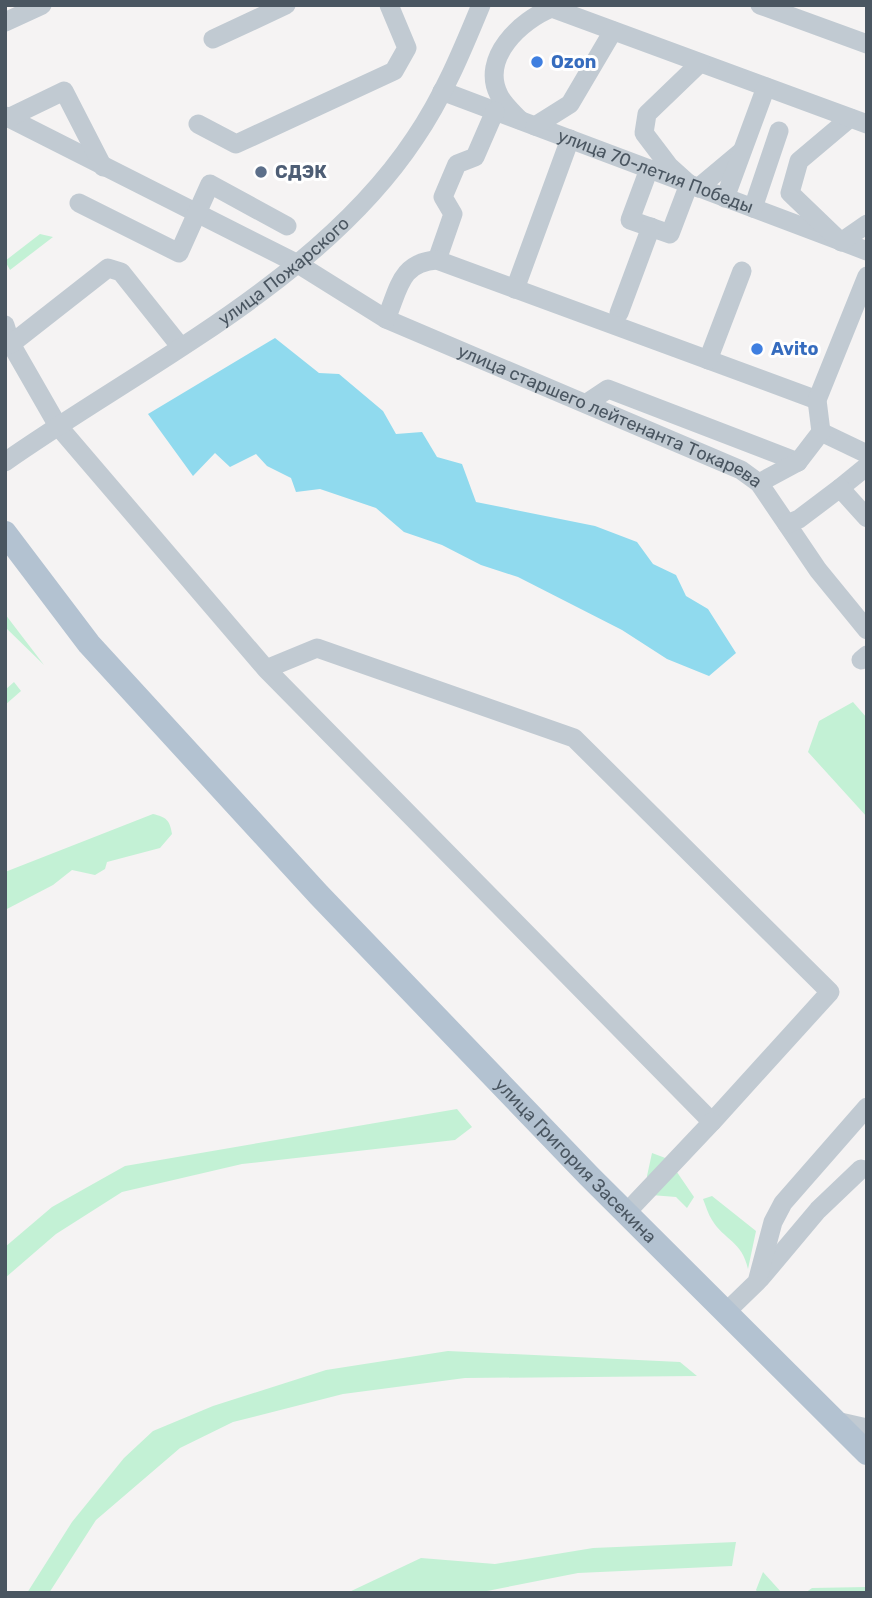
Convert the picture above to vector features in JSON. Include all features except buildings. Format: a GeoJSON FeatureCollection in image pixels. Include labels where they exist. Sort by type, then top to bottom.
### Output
{"type":"FeatureCollection","features":[{"type":"Feature","properties":{"kind":"main road","name":"улица Григория Засекина"},"geometry":{"type":"LineString","coordinates":[[5,533],[89,645],[319,895],[626,1213],[867,1453]]}},
{"type":"Feature","properties":{"kind":"street"},"geometry":{"type":"LineString","coordinates":[[5,22],[42,5]]}},
{"type":"Feature","properties":{"kind":"street"},"geometry":{"type":"LineString","coordinates":[[213,39],[286,5]]}},
{"type":"Feature","properties":{"kind":"street"},"geometry":{"type":"LineString","coordinates":[[198,124],[236,144],[394,71],[407,48],[390,5]]}},
{"type":"Feature","properties":{"kind":"street","name":"улица Пожарского"},"geometry":{"type":"LineString","coordinates":[[5,462],[298,264],[381,184],[415,138],[442,91],[481,5]]}},
{"type":"Feature","properties":{"kind":"street"},"geometry":{"type":"LineString","coordinates":[[760,5],[867,44]]}},
{"type":"Feature","properties":{"kind":"street"},"geometry":{"type":"LineString","coordinates":[[613,31],[570,104],[527,123],[498,94],[494,68],[506,42],[540,13],[552,8],[859,121]]}},
{"type":"Feature","properties":{"kind":"street"},"geometry":{"type":"LineString","coordinates":[[694,186],[669,166],[644,133],[647,114],[700,63]]}},
{"type":"Feature","properties":{"kind":"street"},"geometry":{"type":"LineString","coordinates":[[725,198],[745,150],[766,87]]}},
{"type":"Feature","properties":{"kind":"street"},"geometry":{"type":"LineString","coordinates":[[7,117],[64,91],[103,167]]}},
{"type":"Feature","properties":{"kind":"street","name":"улица 70-летия Победы"},"geometry":{"type":"LineString","coordinates":[[442,91],[867,251]]}},
{"type":"Feature","properties":{"kind":"street"},"geometry":{"type":"LineString","coordinates":[[436,260],[453,214],[443,197],[457,164],[475,157],[495,111]]}},
{"type":"Feature","properties":{"kind":"street","name":"улица старшего лейтенанта Токарева"},"geometry":{"type":"LineString","coordinates":[[7,117],[195,215],[298,264],[386,319],[741,470],[759,483],[818,570],[867,630]]}},
{"type":"Feature","properties":{"kind":"street"},"geometry":{"type":"LineString","coordinates":[[859,121],[799,161],[790,193],[841,242],[867,224]]}},
{"type":"Feature","properties":{"kind":"street"},"geometry":{"type":"LineString","coordinates":[[753,208],[779,131]]}},
{"type":"Feature","properties":{"kind":"street"},"geometry":{"type":"LineString","coordinates":[[515,289],[570,139]]}},
{"type":"Feature","properties":{"kind":"street"},"geometry":{"type":"LineString","coordinates":[[649,169],[630,220],[670,234],[694,186],[745,150]]}},
{"type":"Feature","properties":{"kind":"street"},"geometry":{"type":"LineString","coordinates":[[79,202],[178,253],[210,184],[287,226]]}},
{"type":"Feature","properties":{"kind":"street"},"geometry":{"type":"LineString","coordinates":[[619,313],[651,227]]}},
{"type":"Feature","properties":{"kind":"street"},"geometry":{"type":"LineString","coordinates":[[386,319],[409,267],[422,261],[436,260],[817,400]]}},
{"type":"Feature","properties":{"kind":"street"},"geometry":{"type":"LineString","coordinates":[[180,346],[121,272],[107,268],[7,333],[58,426],[266,669],[712,1122]]}},
{"type":"Feature","properties":{"kind":"street"},"geometry":{"type":"LineString","coordinates":[[708,360],[742,271]]}},
{"type":"Feature","properties":{"kind":"street"},"geometry":{"type":"LineString","coordinates":[[759,483],[798,462],[821,432],[817,400],[867,276]]}},
{"type":"Feature","properties":{"kind":"street"},"geometry":{"type":"LineString","coordinates":[[587,403],[608,389],[798,462]]}},
{"type":"Feature","properties":{"kind":"street"},"geometry":{"type":"LineString","coordinates":[[821,432],[867,454]]}},
{"type":"Feature","properties":{"kind":"street"},"geometry":{"type":"LineString","coordinates":[[787,524],[799,519],[867,467]]}},
{"type":"Feature","properties":{"kind":"street"},"geometry":{"type":"LineString","coordinates":[[840,488],[863,505]]}},
{"type":"Feature","properties":{"kind":"street"},"geometry":{"type":"LineString","coordinates":[[266,669],[317,648],[574,738],[830,992],[626,1213]]}},
{"type":"Feature","properties":{"kind":"street"},"geometry":{"type":"LineString","coordinates":[[757,1282],[773,1222],[783,1203],[867,1107]]}},
{"type":"Feature","properties":{"kind":"street"},"geometry":{"type":"LineString","coordinates":[[725,1313],[757,1282],[818,1210],[861,1169]]}},
{"type":"Feature","properties":{"kind":"street"},"geometry":{"type":"LineString","coordinates":[[836,1421],[867,1428]]}},
{"type":"Feature","properties":{"kind":"green space"},"geometry":{"type":"Polygon","coordinates":[[[40,234],[53,237],[10,270],[5,261],[40,234]]]}},
{"type":"Feature","properties":{"kind":"green space"},"geometry":{"type":"Polygon","coordinates":[[[5,614],[44,665],[5,627],[5,614]]]}},
{"type":"Feature","properties":{"kind":"green space"},"geometry":{"type":"Polygon","coordinates":[[[14,682],[21,691],[5,705],[5,690],[14,682]]]}},
{"type":"Feature","properties":{"kind":"green space"},"geometry":{"type":"Polygon","coordinates":[[[853,702],[867,718],[867,817],[808,752],[819,721],[853,702]]]}},
{"type":"Feature","properties":{"kind":"green space"},"geometry":{"type":"Polygon","coordinates":[[[153,814],[167,820],[171,829],[172,834],[160,848],[107,862],[105,869],[95,875],[72,870],[53,885],[5,910],[5,872],[153,814]]]}},
{"type":"Feature","properties":{"kind":"green space"},"geometry":{"type":"Polygon","coordinates":[[[457,1109],[472,1127],[455,1140],[242,1164],[122,1192],[56,1234],[5,1278],[5,1247],[52,1207],[125,1166],[457,1109]]]}},
{"type":"Feature","properties":{"kind":"green space"},"geometry":{"type":"Polygon","coordinates":[[[652,1153],[668,1159],[694,1197],[687,1208],[676,1197],[651,1195],[647,1176],[652,1153]]]}},
{"type":"Feature","properties":{"kind":"green space"},"geometry":{"type":"Polygon","coordinates":[[[712,1196],[756,1231],[748,1269],[742,1252],[709,1215],[703,1199],[712,1196]]]}},
{"type":"Feature","properties":{"kind":"green space"},"geometry":{"type":"Polygon","coordinates":[[[448,1351],[680,1362],[697,1376],[465,1378],[343,1394],[233,1422],[180,1448],[96,1520],[49,1593],[27,1593],[72,1522],[124,1458],[153,1431],[213,1406],[326,1370],[448,1351]]]}},
{"type":"Feature","properties":{"kind":"green space"},"geometry":{"type":"Polygon","coordinates":[[[736,1542],[732,1566],[578,1573],[477,1593],[347,1593],[421,1558],[495,1564],[593,1548],[736,1542]]]}},
{"type":"Feature","properties":{"kind":"green space"},"geometry":{"type":"Polygon","coordinates":[[[763,1572],[782,1593],[758,1593],[756,1590],[763,1572]]]}},
{"type":"Feature","properties":{"kind":"green space"},"geometry":{"type":"Polygon","coordinates":[[[867,1587],[867,1593],[805,1593],[812,1588],[867,1587]]]}},
{"type":"Feature","properties":{"kind":"water"},"geometry":{"type":"Polygon","coordinates":[[[275,338],[319,373],[339,374],[383,411],[396,434],[422,432],[437,457],[462,464],[476,502],[595,526],[637,542],[653,564],[676,575],[686,596],[708,609],[736,653],[709,676],[667,659],[622,630],[518,577],[481,565],[442,545],[404,532],[376,508],[320,489],[296,492],[291,478],[267,466],[256,454],[230,467],[215,453],[193,476],[148,414],[275,338]]]}},
{"type":"Feature","properties":{"kind":"place","name":"Ozon"},"geometry":{"type":"Point","coordinates":[537,62]}},
{"type":"Feature","properties":{"kind":"place","name":"СДЭК"},"geometry":{"type":"Point","coordinates":[261,172]}},
{"type":"Feature","properties":{"kind":"place","name":"Avito"},"geometry":{"type":"Point","coordinates":[757,349]}}]}
